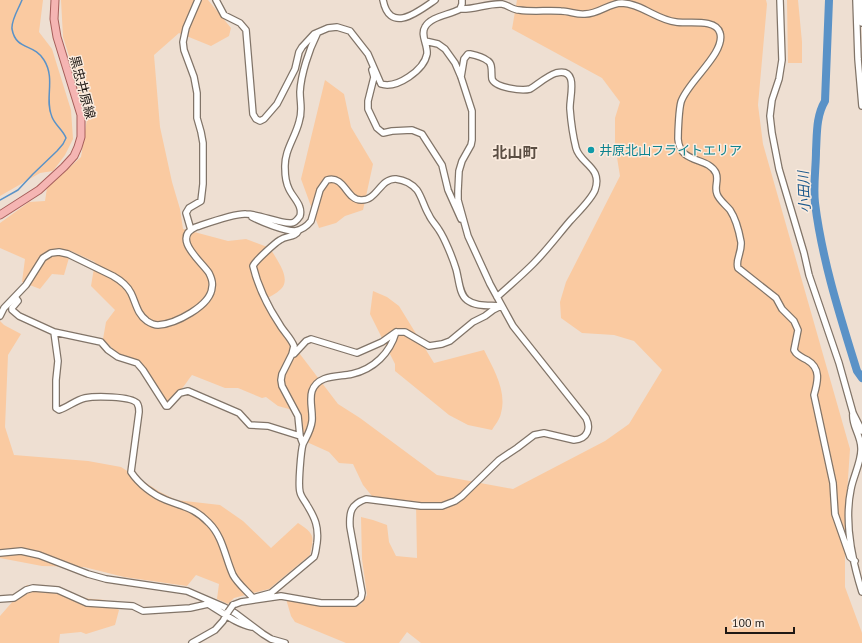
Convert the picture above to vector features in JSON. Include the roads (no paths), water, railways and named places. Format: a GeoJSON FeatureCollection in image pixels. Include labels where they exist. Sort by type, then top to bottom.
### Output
{"type":"FeatureCollection","features":[{"type":"Feature","properties":{"kind":"main road","name":"黒忠井原線"},"geometry":{"type":"LineString","coordinates":[[0,215],[39,190],[64,167],[74,156],[81,137],[81,115],[57,37],[54,19],[56,0]]}},
{"type":"Feature","properties":{"kind":"street"},"geometry":{"type":"LineString","coordinates":[[191,230],[186,213],[189,208],[201,201],[203,184],[203,143],[197,118],[197,93],[194,77],[184,50],[183,42],[186,28],[198,0]]}},
{"type":"Feature","properties":{"kind":"street"},"geometry":{"type":"LineString","coordinates":[[216,0],[224,14],[240,23],[246,30],[252,111],[254,117],[258,120],[262,120],[277,104],[295,69],[299,52],[306,42],[314,34],[332,27],[350,31],[372,61],[381,84],[390,85],[401,82],[422,64],[427,54],[423,32],[425,26],[428,23],[460,9],[470,9],[501,4],[517,10],[564,11],[586,15],[612,4],[628,4],[638,6],[668,21],[704,23],[718,28],[721,33],[721,41],[710,62],[696,79],[681,102],[678,139],[681,147],[689,158],[704,162],[711,166],[716,173],[717,195],[730,211],[738,230],[741,251],[736,264],[738,268],[776,298],[782,308],[794,321],[798,330],[794,350],[812,364],[817,370],[817,386],[814,395],[832,483],[835,514],[850,557],[855,561]]}},
{"type":"Feature","properties":{"kind":"street"},"geometry":{"type":"LineString","coordinates":[[383,0],[389,14],[401,19],[413,15],[435,0]]}},
{"type":"Feature","properties":{"kind":"street"},"geometry":{"type":"LineString","coordinates":[[460,9],[462,0]]}},
{"type":"Feature","properties":{"kind":"street"},"geometry":{"type":"LineString","coordinates":[[780,0],[782,60],[779,79],[772,100],[770,116],[772,133],[779,169],[809,275],[839,363],[854,413],[862,431]]}},
{"type":"Feature","properties":{"kind":"street"},"geometry":{"type":"LineString","coordinates":[[856,0],[858,58],[862,106]]}},
{"type":"Feature","properties":{"kind":"street"},"geometry":{"type":"LineString","coordinates":[[861,0],[862,23]]}},
{"type":"Feature","properties":{"kind":"street"},"geometry":{"type":"LineString","coordinates":[[0,316],[4,308],[29,281],[43,258],[51,253],[59,252],[68,254],[120,280],[131,293],[139,313],[147,320],[157,325],[176,320],[206,302],[212,292],[212,284],[209,274],[186,242],[188,234],[191,230],[211,222],[241,214],[249,214],[288,223],[295,222],[300,216],[300,208],[288,188],[284,163],[287,149],[299,124],[302,111],[300,92],[303,76],[310,49],[317,34]]}},
{"type":"Feature","properties":{"kind":"street"},"geometry":{"type":"LineString","coordinates":[[253,599],[281,596],[321,603],[355,603],[361,598],[362,593],[349,517],[352,508],[359,501],[366,499],[421,506],[448,504],[462,496],[499,460],[534,435],[544,433],[574,440],[583,438],[589,429],[586,418],[513,326],[501,306],[468,236],[458,200],[459,171],[472,140],[472,111],[461,76],[455,63],[445,49],[438,44],[425,41]]}},
{"type":"Feature","properties":{"kind":"street"},"geometry":{"type":"LineString","coordinates":[[461,76],[464,59],[468,54],[488,61],[491,64],[492,79],[498,85],[504,87],[526,90],[556,73],[565,73],[568,75],[573,84],[570,110],[577,151],[591,166],[596,177],[594,193],[533,264],[497,297]]}},
{"type":"Feature","properties":{"kind":"street"},"geometry":{"type":"LineString","coordinates":[[858,58],[862,69]]}},
{"type":"Feature","properties":{"kind":"street"},"geometry":{"type":"LineString","coordinates":[[372,61],[370,63],[374,77],[368,101],[368,109],[374,123],[381,133],[412,130],[419,131],[422,134],[439,158],[453,202],[461,219],[464,221]]}},
{"type":"Feature","properties":{"kind":"street"},"geometry":{"type":"LineString","coordinates":[[192,643],[214,630],[223,621],[232,606],[272,592],[316,554],[318,532],[317,526],[299,491],[303,444],[300,436],[298,416],[282,386],[281,380],[282,374],[292,354],[294,346],[265,301],[256,280],[253,266],[256,261],[280,239],[297,234],[299,230],[311,221],[320,190],[327,180],[332,179],[342,183],[354,198],[362,201],[371,199],[386,182],[392,179],[402,180],[412,185],[417,191],[430,218],[439,230],[456,269],[464,296],[473,303],[501,306]]}},
{"type":"Feature","properties":{"kind":"street"},"geometry":{"type":"LineString","coordinates":[[249,214],[253,218],[282,228],[294,231],[299,230]]}},
{"type":"Feature","properties":{"kind":"street"},"geometry":{"type":"LineString","coordinates":[[15,297],[18,301],[12,308],[16,314],[54,332],[101,342],[108,350],[118,357],[137,363],[144,370],[166,406],[168,406],[180,393],[188,392],[239,413],[250,425],[268,426],[300,436]]}},
{"type":"Feature","properties":{"kind":"street"},"geometry":{"type":"LineString","coordinates":[[292,354],[294,354],[306,341],[311,339],[357,353],[382,342],[396,332],[404,332],[429,346],[438,345],[450,341],[471,324],[501,306]]}},
{"type":"Feature","properties":{"kind":"street"},"geometry":{"type":"LineString","coordinates":[[54,332],[58,360],[56,408],[59,410],[83,398],[90,397],[122,398],[136,402],[139,406],[139,412],[131,472],[148,490],[165,500],[192,510],[209,523],[217,533],[238,583],[253,599]]}},
{"type":"Feature","properties":{"kind":"street"},"geometry":{"type":"LineString","coordinates":[[303,444],[308,437],[311,428],[312,392],[314,386],[324,379],[359,372],[378,361],[391,346],[396,332]]}},
{"type":"Feature","properties":{"kind":"street"},"geometry":{"type":"LineString","coordinates":[[854,413],[852,418],[861,448],[851,489],[848,525],[862,592]]}},
{"type":"Feature","properties":{"kind":"street"},"geometry":{"type":"LineString","coordinates":[[0,553],[21,551],[39,555],[88,574],[106,579],[187,591],[208,602],[246,626],[255,628]]}},
{"type":"Feature","properties":{"kind":"street"},"geometry":{"type":"LineString","coordinates":[[0,599],[14,598],[26,590],[33,588],[58,590],[87,603],[132,606],[143,611],[190,608],[208,602],[235,613],[271,639],[285,643]]}},
{"type":"Feature","properties":{"kind":"waterway"},"geometry":{"type":"LineString","coordinates":[[0,200],[18,190],[57,151],[66,138],[53,120],[50,110],[50,82],[44,60],[35,51],[17,41],[14,36],[12,25],[22,0]]}},
{"type":"Feature","properties":{"kind":"waterway","name":"小田川"},"geometry":{"type":"LineString","coordinates":[[829,0],[825,101],[818,119],[814,197],[822,246],[832,288],[857,371],[862,378]]}},
{"type":"Feature","properties":{"kind":"place","name":"井原北山フライトエリア"},"geometry":{"type":"Point","coordinates":[591,150]}},
{"type":"Feature","properties":{"kind":"district","name":"北山町"},"geometry":{"type":"Point","coordinates":[515,153]}}]}
